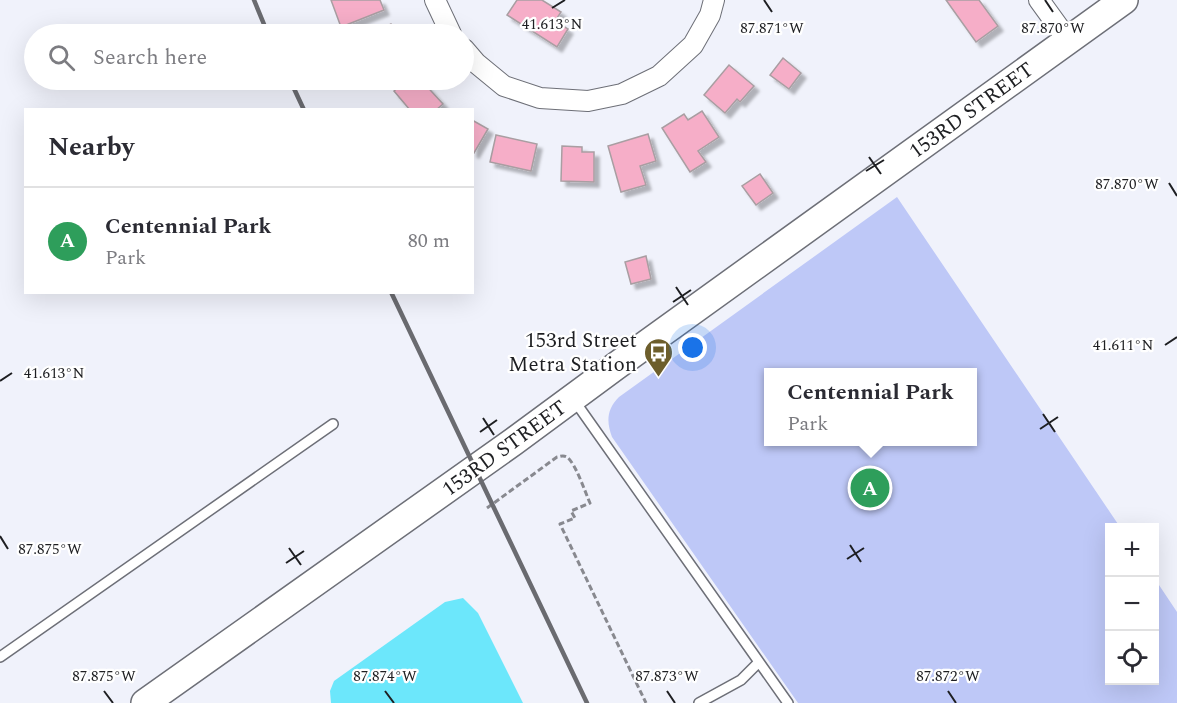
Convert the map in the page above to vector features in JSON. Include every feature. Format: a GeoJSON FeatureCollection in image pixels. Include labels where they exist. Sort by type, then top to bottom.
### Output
{"type":"FeatureCollection","features":[{"type":"Feature","properties":{"kind":"street"},"geometry":{"type":"LineString","coordinates":[[435,0],[446,24]]}},
{"type":"Feature","properties":{"kind":"street"},"geometry":{"type":"LineString","coordinates":[[474,61],[504,86],[540,98],[588,101],[622,94],[658,76],[693,45],[710,15],[714,0]]}},
{"type":"Feature","properties":{"kind":"street"},"geometry":{"type":"LineString","coordinates":[[1039,0],[1068,40]]}},
{"type":"Feature","properties":{"kind":"street","name":"153RD STREET"},"geometry":{"type":"LineString","coordinates":[[145,703],[476,469],[1124,0]]}},
{"type":"Feature","properties":{"kind":"lane"},"geometry":{"type":"LineString","coordinates":[[572,398],[788,703]]}},
{"type":"Feature","properties":{"kind":"lane"},"geometry":{"type":"LineString","coordinates":[[0,657],[333,424]]}},
{"type":"Feature","properties":{"kind":"lane"},"geometry":{"type":"LineString","coordinates":[[699,703],[741,680],[759,662]]}},
{"type":"Feature","properties":{"kind":"path"},"geometry":{"type":"LineString","coordinates":[[487,508],[557,457],[563,455],[568,458],[590,503],[571,511],[575,518],[560,524],[646,703]]}},
{"type":"Feature","properties":{"kind":"shaded area"},"geometry":{"type":"Polygon","coordinates":[[[897,197],[1117,523],[1105,523],[1105,685],[1159,685],[1159,585],[1177,612],[1177,703],[798,703],[612,437],[609,416],[612,406],[619,397],[897,197]]]}},
{"type":"Feature","properties":{"kind":"shaded area"},"geometry":{"type":"Polygon","coordinates":[[[463,598],[478,613],[523,703],[331,703],[330,691],[334,681],[445,602],[463,598]]]}},
{"type":"Feature","properties":{"kind":"building"},"geometry":{"type":"Polygon","coordinates":[[[331,0],[380,0],[384,10],[349,24],[340,24],[331,0]]]}},
{"type":"Feature","properties":{"kind":"building"},"geometry":{"type":"Polygon","coordinates":[[[517,0],[542,0],[561,12],[555,21],[568,29],[557,47],[507,15],[517,0]]]}},
{"type":"Feature","properties":{"kind":"building"},"geometry":{"type":"Polygon","coordinates":[[[946,0],[979,0],[998,26],[976,42],[946,0]]]}},
{"type":"Feature","properties":{"kind":"building"},"geometry":{"type":"Polygon","coordinates":[[[783,58],[801,73],[789,89],[770,75],[783,58]]]}},
{"type":"Feature","properties":{"kind":"building"},"geometry":{"type":"Polygon","coordinates":[[[729,65],[754,86],[740,102],[737,99],[725,113],[704,95],[729,65]]]}},
{"type":"Feature","properties":{"kind":"building"},"geometry":{"type":"Polygon","coordinates":[[[430,90],[443,104],[438,108],[408,108],[394,91],[430,90]]]}},
{"type":"Feature","properties":{"kind":"building"},"geometry":{"type":"Polygon","coordinates":[[[702,111],[719,137],[698,151],[706,162],[690,172],[662,128],[684,114],[688,120],[702,111]]]}},
{"type":"Feature","properties":{"kind":"building"},"geometry":{"type":"Polygon","coordinates":[[[474,121],[488,129],[474,153],[474,121]]]}},
{"type":"Feature","properties":{"kind":"building"},"geometry":{"type":"Polygon","coordinates":[[[648,134],[656,161],[640,166],[646,185],[621,192],[608,146],[648,134]]]}},
{"type":"Feature","properties":{"kind":"building"},"geometry":{"type":"Polygon","coordinates":[[[496,135],[537,144],[531,171],[490,162],[496,135]]]}},
{"type":"Feature","properties":{"kind":"building"},"geometry":{"type":"Polygon","coordinates":[[[562,146],[582,147],[582,152],[594,152],[594,182],[561,181],[562,146]]]}},
{"type":"Feature","properties":{"kind":"building"},"geometry":{"type":"Polygon","coordinates":[[[760,174],[773,193],[756,205],[742,186],[760,174]]]}},
{"type":"Feature","properties":{"kind":"building"},"geometry":{"type":"Polygon","coordinates":[[[646,256],[651,279],[631,284],[625,262],[646,256]]]}},
{"type":"Feature","properties":{"kind":"railway"},"geometry":{"type":"LineString","coordinates":[[254,0],[264,24]]}},
{"type":"Feature","properties":{"kind":"railway"},"geometry":{"type":"LineString","coordinates":[[295,90],[303,108]]}},
{"type":"Feature","properties":{"kind":"railway"},"geometry":{"type":"LineString","coordinates":[[392,294],[587,703]]}},
{"type":"Feature","properties":{"kind":"place","name":"153rd Street Metra Station"},"geometry":{"type":"Point","coordinates":[658,378]}},
{"type":"Feature","properties":{"kind":"place","name":"Centennial Park"},"geometry":{"type":"Point","coordinates":[870,488]}}]}
